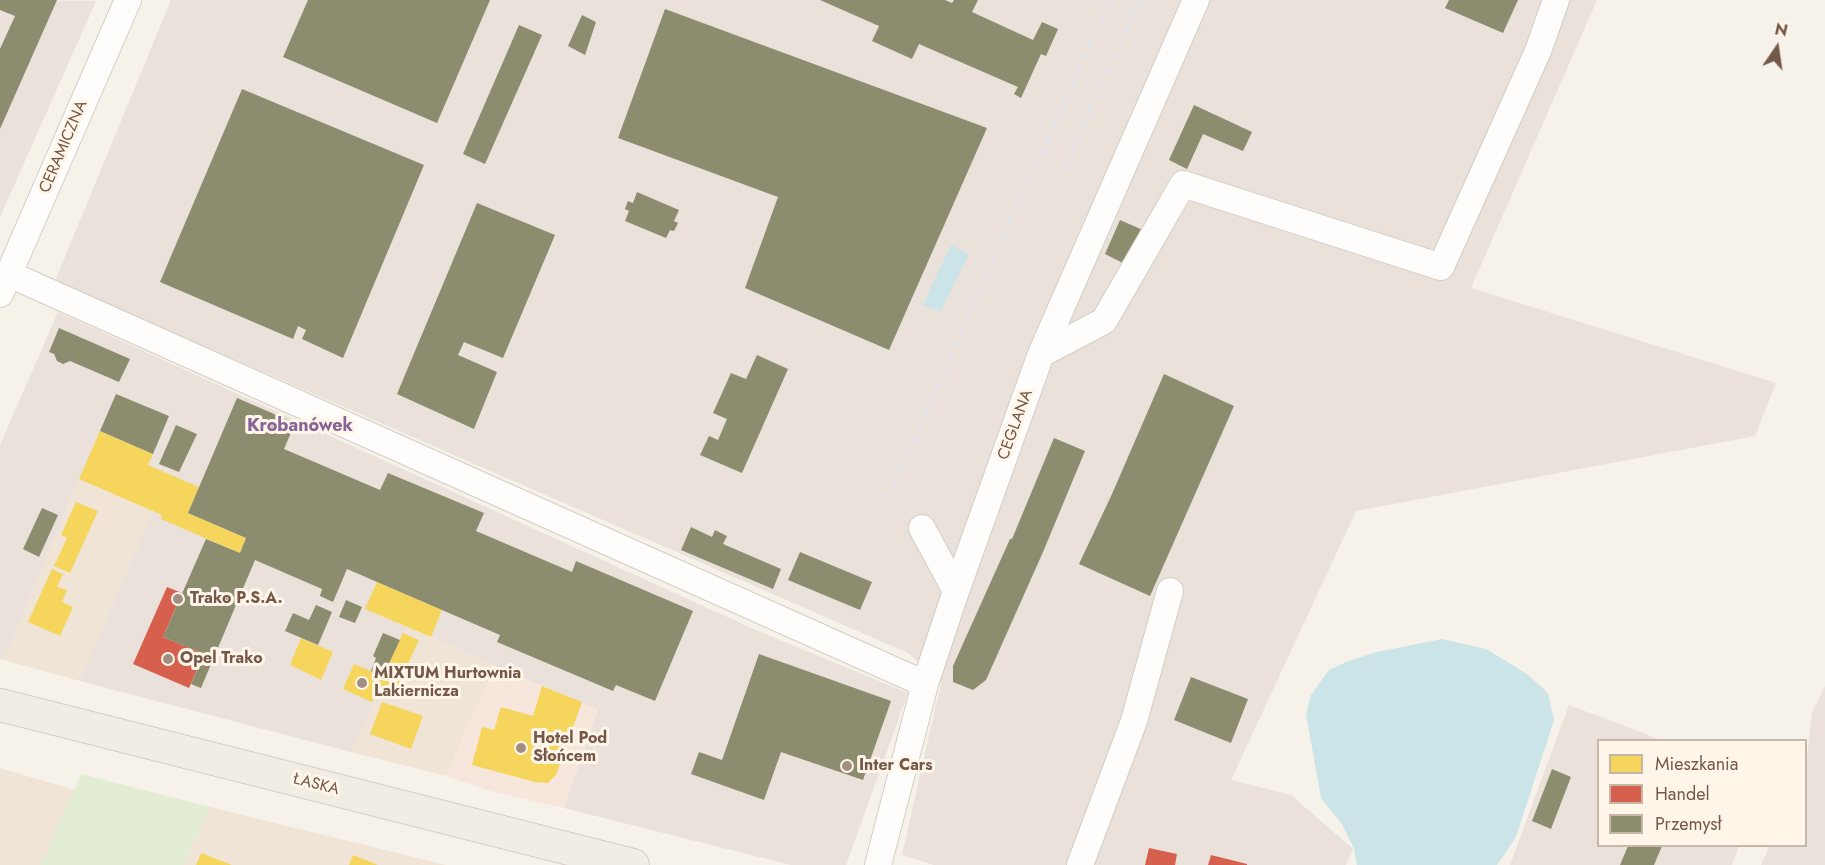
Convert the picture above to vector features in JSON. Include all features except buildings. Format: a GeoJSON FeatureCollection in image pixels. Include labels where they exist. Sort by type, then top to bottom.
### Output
{"type":"FeatureCollection","features":[{"type":"Feature","properties":{"kind":"main road","name":"ŁASKA"},"geometry":{"type":"LineString","coordinates":[[0,705],[633,865]]}},
{"type":"Feature","properties":{"kind":"lane","name":"CERAMICZNA"},"geometry":{"type":"LineString","coordinates":[[4,284],[128,0]]}},
{"type":"Feature","properties":{"kind":"lane","name":"CEGLANA"},"geometry":{"type":"LineString","coordinates":[[878,865],[925,684],[1041,354],[1196,0]]}},
{"type":"Feature","properties":{"kind":"lane"},"geometry":{"type":"LineString","coordinates":[[1041,354],[1104,321],[1183,184],[1441,267],[1538,51],[1556,0]]}},
{"type":"Feature","properties":{"kind":"lane"},"geometry":{"type":"LineString","coordinates":[[4,284],[925,684]]}},
{"type":"Feature","properties":{"kind":"lane"},"geometry":{"type":"LineString","coordinates":[[922,528],[956,591]]}},
{"type":"Feature","properties":{"kind":"lane"},"geometry":{"type":"LineString","coordinates":[[1080,865],[1134,721],[1170,591]]}},
{"type":"Feature","properties":{"kind":"shaded area"},"geometry":{"type":"Polygon","coordinates":[[[0,0],[96,1],[0,217],[0,0]]]}},
{"type":"Feature","properties":{"kind":"shaded area"},"geometry":{"type":"Polygon","coordinates":[[[171,0],[1597,0],[1471,288],[1776,383],[1755,436],[1356,511],[1231,780],[1291,795],[1353,849],[1346,865],[934,865],[902,855],[941,683],[908,653],[55,281],[171,0]]]}},
{"type":"Feature","properties":{"kind":"shaded area"},"geometry":{"type":"Polygon","coordinates":[[[58,312],[758,631],[908,693],[846,865],[791,865],[564,808],[598,709],[407,626],[351,752],[80,681],[153,511],[79,479],[4,660],[0,659],[0,445],[58,312]]]}},
{"type":"Feature","properties":{"kind":"shaded area"},"geometry":{"type":"Polygon","coordinates":[[[79,479],[153,511],[80,681],[4,660],[79,479]]]}},
{"type":"Feature","properties":{"kind":"shaded area"},"geometry":{"type":"Polygon","coordinates":[[[406,626],[495,666],[446,776],[351,752],[406,626]]]}},
{"type":"Feature","properties":{"kind":"shaded area"},"geometry":{"type":"Polygon","coordinates":[[[495,666],[598,709],[564,808],[491,791],[446,776],[495,666]]]}},
{"type":"Feature","properties":{"kind":"shaded area"},"geometry":{"type":"Polygon","coordinates":[[[1825,686],[1825,865],[1761,865],[1770,847],[1807,847],[1807,756],[1812,713],[1825,686]]]}},
{"type":"Feature","properties":{"kind":"shaded area"},"geometry":{"type":"Polygon","coordinates":[[[1569,705],[1658,739],[1597,739],[1597,847],[1739,847],[1732,865],[1510,865],[1569,705]]]}},
{"type":"Feature","properties":{"kind":"shaded area"},"geometry":{"type":"Polygon","coordinates":[[[0,768],[75,790],[41,865],[0,865],[0,768]]]}},
{"type":"Feature","properties":{"kind":"shaded area"},"geometry":{"type":"Polygon","coordinates":[[[210,807],[446,865],[183,865],[210,807]]]}},
{"type":"Feature","properties":{"kind":"green space"},"geometry":{"type":"Polygon","coordinates":[[[81,774],[210,807],[183,865],[41,865],[81,774]]]}},
{"type":"Feature","properties":{"kind":"water"},"geometry":{"type":"Polygon","coordinates":[[[951,245],[969,254],[941,311],[923,305],[951,245]]]}},
{"type":"Feature","properties":{"kind":"water"},"geometry":{"type":"Polygon","coordinates":[[[1442,639],[1486,649],[1527,674],[1548,693],[1554,720],[1516,837],[1497,865],[1357,865],[1354,849],[1342,824],[1321,798],[1306,714],[1311,695],[1329,670],[1346,662],[1377,652],[1442,639]]]}},
{"type":"Feature","properties":{"kind":"railway"},"geometry":{"type":"LineString","coordinates":[[887,499],[1110,0]]}},
{"type":"Feature","properties":{"kind":"railway"},"geometry":{"type":"LineString","coordinates":[[1064,170],[1140,0]]}},
{"type":"Feature","properties":{"kind":"place","name":"Trako P.S.A."},"geometry":{"type":"Point","coordinates":[178,599]}},
{"type":"Feature","properties":{"kind":"place","name":"Opel Trako"},"geometry":{"type":"Point","coordinates":[168,659]}},
{"type":"Feature","properties":{"kind":"place","name":"MIXTUM Hurtownia Lakiernicza"},"geometry":{"type":"Point","coordinates":[362,683]}},
{"type":"Feature","properties":{"kind":"place","name":"Hotel Pod Słońcem"},"geometry":{"type":"Point","coordinates":[521,748]}},
{"type":"Feature","properties":{"kind":"place","name":"Inter Cars"},"geometry":{"type":"Point","coordinates":[847,766]}},
{"type":"Feature","properties":{"kind":"district","name":"Krobanówek"},"geometry":{"type":"Point","coordinates":[300,427]}}]}
